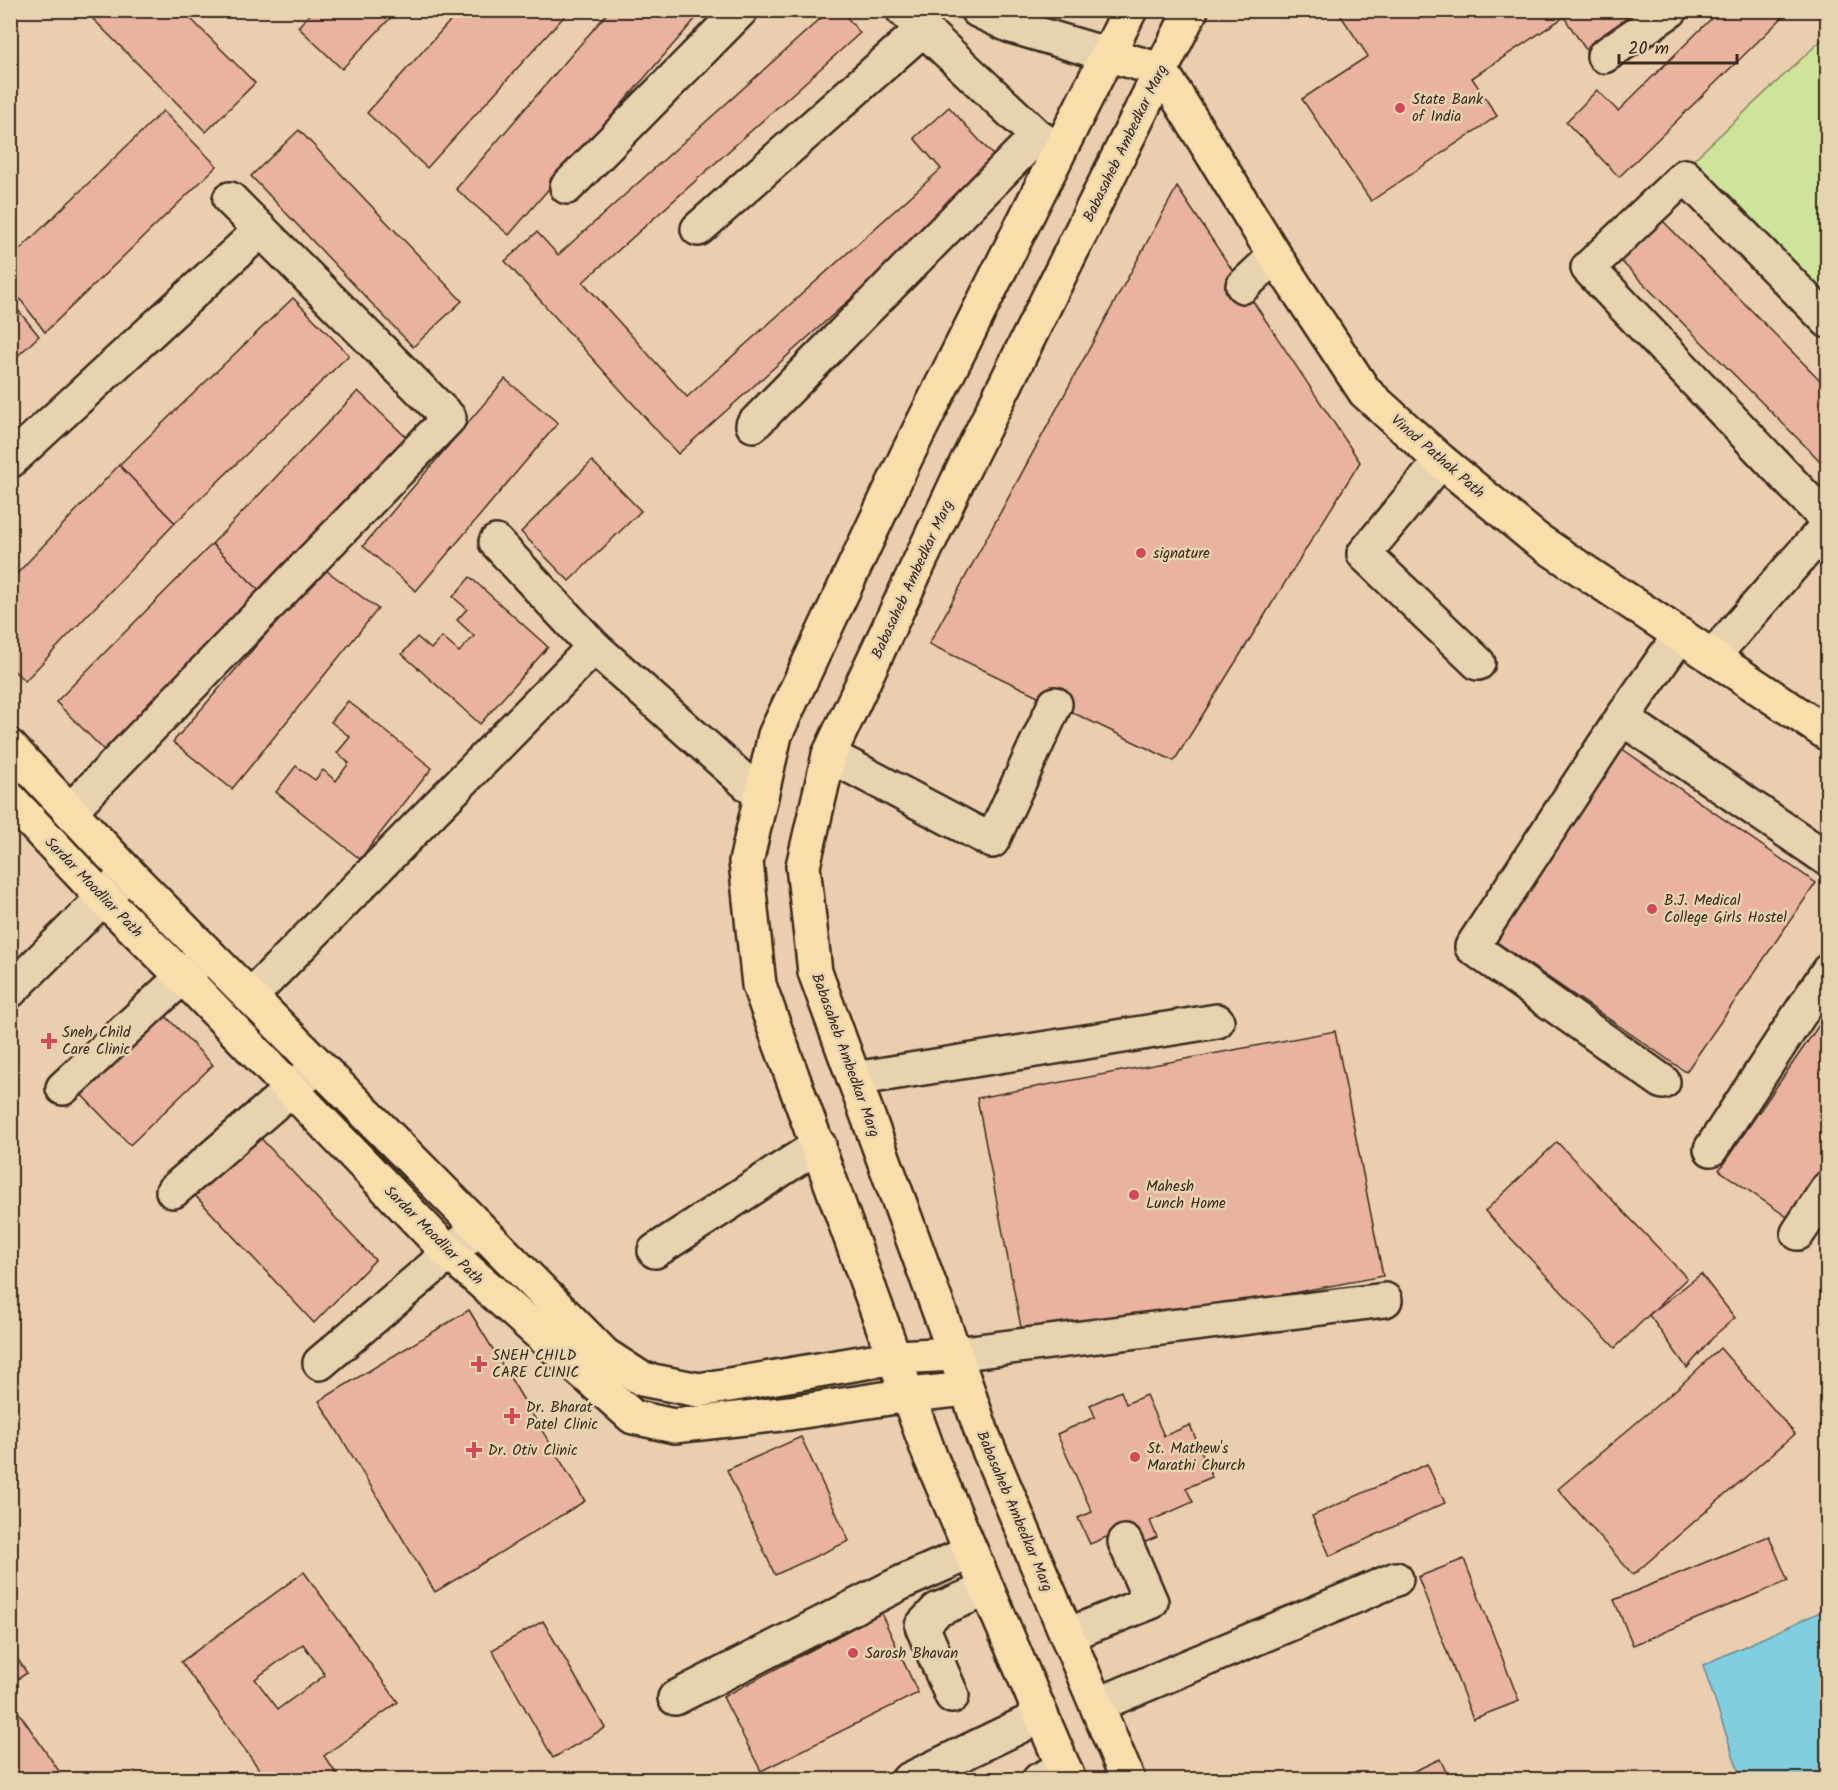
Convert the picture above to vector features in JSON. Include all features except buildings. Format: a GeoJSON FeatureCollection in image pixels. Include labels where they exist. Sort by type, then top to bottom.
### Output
{"type":"FeatureCollection","features":[{"type":"Feature","properties":{"kind":"main road"},"geometry":{"type":"LineString","coordinates":[[1058,1776],[1041,1716],[930,1456],[759,984],[746,862],[775,735],[907,455],[1048,144],[1109,56],[1130,10]]}},
{"type":"Feature","properties":{"kind":"main road","name":"Babasaheb Ambedkar Marg"},"geometry":{"type":"LineString","coordinates":[[1128,1779],[983,1436],[815,972],[803,866],[829,755],[958,480],[1191,10]]}},
{"type":"Feature","properties":{"kind":"main road"},"geometry":{"type":"LineString","coordinates":[[1109,56],[1161,70]]}},
{"type":"Feature","properties":{"kind":"main road","name":"Vinod Pathak Path"},"geometry":{"type":"LineString","coordinates":[[1161,70],[1275,256],[1365,392],[1441,462],[1536,539],[1827,734]]}},
{"type":"Feature","properties":{"kind":"main road"},"geometry":{"type":"LineString","coordinates":[[10,747],[207,954],[605,1355],[642,1379],[699,1390],[896,1357],[955,1354]]}},
{"type":"Feature","properties":{"kind":"main road","name":"Sardar Moodliar Path"},"geometry":{"type":"LineString","coordinates":[[10,799],[103,898],[183,977],[449,1253],[633,1417],[674,1426],[967,1389]]}},
{"type":"Feature","properties":{"kind":"street"},"geometry":{"type":"LineString","coordinates":[[567,188],[741,10]]}},
{"type":"Feature","properties":{"kind":"street"},"geometry":{"type":"LineString","coordinates":[[977,10],[1011,26],[1109,56]]}},
{"type":"Feature","properties":{"kind":"street"},"geometry":{"type":"LineString","coordinates":[[1604,56],[1671,10]]}},
{"type":"Feature","properties":{"kind":"street"},"geometry":{"type":"LineString","coordinates":[[698,229],[912,20],[1048,144],[753,425]]}},
{"type":"Feature","properties":{"kind":"street"},"geometry":{"type":"LineString","coordinates":[[1712,657],[1827,523],[1588,267],[1685,176],[1827,321]]}},
{"type":"Feature","properties":{"kind":"street"},"geometry":{"type":"LineString","coordinates":[[70,811],[449,418],[230,199]]}},
{"type":"Feature","properties":{"kind":"street"},"geometry":{"type":"LineString","coordinates":[[10,461],[261,230]]}},
{"type":"Feature","properties":{"kind":"street"},"geometry":{"type":"LineString","coordinates":[[1243,286],[1275,256]]}},
{"type":"Feature","properties":{"kind":"street"},"geometry":{"type":"LineString","coordinates":[[1441,462],[1364,554],[1478,663]]}},
{"type":"Feature","properties":{"kind":"street"},"geometry":{"type":"LineString","coordinates":[[496,543],[594,647],[761,796]]}},
{"type":"Feature","properties":{"kind":"street"},"geometry":{"type":"LineString","coordinates":[[1663,1082],[1472,947],[1622,718],[1680,635]]}},
{"type":"Feature","properties":{"kind":"street"},"geometry":{"type":"LineString","coordinates":[[250,997],[594,647]]}},
{"type":"Feature","properties":{"kind":"street"},"geometry":{"type":"LineString","coordinates":[[829,755],[992,841],[1055,704]]}},
{"type":"Feature","properties":{"kind":"street"},"geometry":{"type":"LineString","coordinates":[[1622,718],[1826,858]]}},
{"type":"Feature","properties":{"kind":"street"},"geometry":{"type":"LineString","coordinates":[[10,991],[128,873]]}},
{"type":"Feature","properties":{"kind":"street"},"geometry":{"type":"LineString","coordinates":[[63,1088],[207,954]]}},
{"type":"Feature","properties":{"kind":"street"},"geometry":{"type":"LineString","coordinates":[[1711,1149],[1827,971]]}},
{"type":"Feature","properties":{"kind":"street"},"geometry":{"type":"LineString","coordinates":[[854,1079],[1217,1021]]}},
{"type":"Feature","properties":{"kind":"street"},"geometry":{"type":"LineString","coordinates":[[173,1191],[318,1066]]}},
{"type":"Feature","properties":{"kind":"street"},"geometry":{"type":"LineString","coordinates":[[655,1251],[819,1145]]}},
{"type":"Feature","properties":{"kind":"street"},"geometry":{"type":"LineString","coordinates":[[1798,1233],[1827,1188]]}},
{"type":"Feature","properties":{"kind":"street"},"geometry":{"type":"LineString","coordinates":[[320,1364],[479,1228]]}},
{"type":"Feature","properties":{"kind":"street"},"geometry":{"type":"LineString","coordinates":[[955,1354],[1384,1300]]}},
{"type":"Feature","properties":{"kind":"street"},"geometry":{"type":"LineString","coordinates":[[1067,1635],[1151,1602],[1125,1542]]}},
{"type":"Feature","properties":{"kind":"street"},"geometry":{"type":"LineString","coordinates":[[675,1698],[903,1582],[971,1552]]}},
{"type":"Feature","properties":{"kind":"street"},"geometry":{"type":"LineString","coordinates":[[1097,1705],[1396,1579]]}},
{"type":"Feature","properties":{"kind":"street"},"geometry":{"type":"LineString","coordinates":[[952,1696],[922,1626],[937,1610],[987,1589]]}},
{"type":"Feature","properties":{"kind":"street"},"geometry":{"type":"LineString","coordinates":[[908,1779],[1041,1716]]}},
{"type":"Feature","properties":{"kind":"green space"},"geometry":{"type":"Polygon","coordinates":[[[1827,35],[1827,314],[1689,164],[1827,35]]]}},
{"type":"Feature","properties":{"kind":"water"},"geometry":{"type":"Polygon","coordinates":[[[1827,1609],[1827,1779],[1741,1779],[1703,1665],[1827,1609]]]}},
{"type":"Feature","properties":{"kind":"place","name":"State Bank of India"},"geometry":{"type":"Point","coordinates":[1400,108]}},
{"type":"Feature","properties":{"kind":"place","name":"signature"},"geometry":{"type":"Point","coordinates":[1141,553]}},
{"type":"Feature","properties":{"kind":"place","name":"B.J. Medical College Girls Hostel"},"geometry":{"type":"Point","coordinates":[1652,909]}},
{"type":"Feature","properties":{"kind":"place","name":"Sneh Child Care Clinic"},"geometry":{"type":"Point","coordinates":[49,1041]}},
{"type":"Feature","properties":{"kind":"place","name":"Mahesh Lunch Home"},"geometry":{"type":"Point","coordinates":[1134,1195]}},
{"type":"Feature","properties":{"kind":"place","name":"SNEH CHILD CARE CLINIC"},"geometry":{"type":"Point","coordinates":[479,1364]}},
{"type":"Feature","properties":{"kind":"place","name":"Dr. Bharat Patel Clinic"},"geometry":{"type":"Point","coordinates":[512,1416]}},
{"type":"Feature","properties":{"kind":"place","name":"Dr. Otiv Clinic"},"geometry":{"type":"Point","coordinates":[474,1450]}},
{"type":"Feature","properties":{"kind":"place","name":"St. Mathew's Marathi Church"},"geometry":{"type":"Point","coordinates":[1135,1457]}},
{"type":"Feature","properties":{"kind":"place","name":"Sarosh Bhavan"},"geometry":{"type":"Point","coordinates":[853,1653]}}]}
